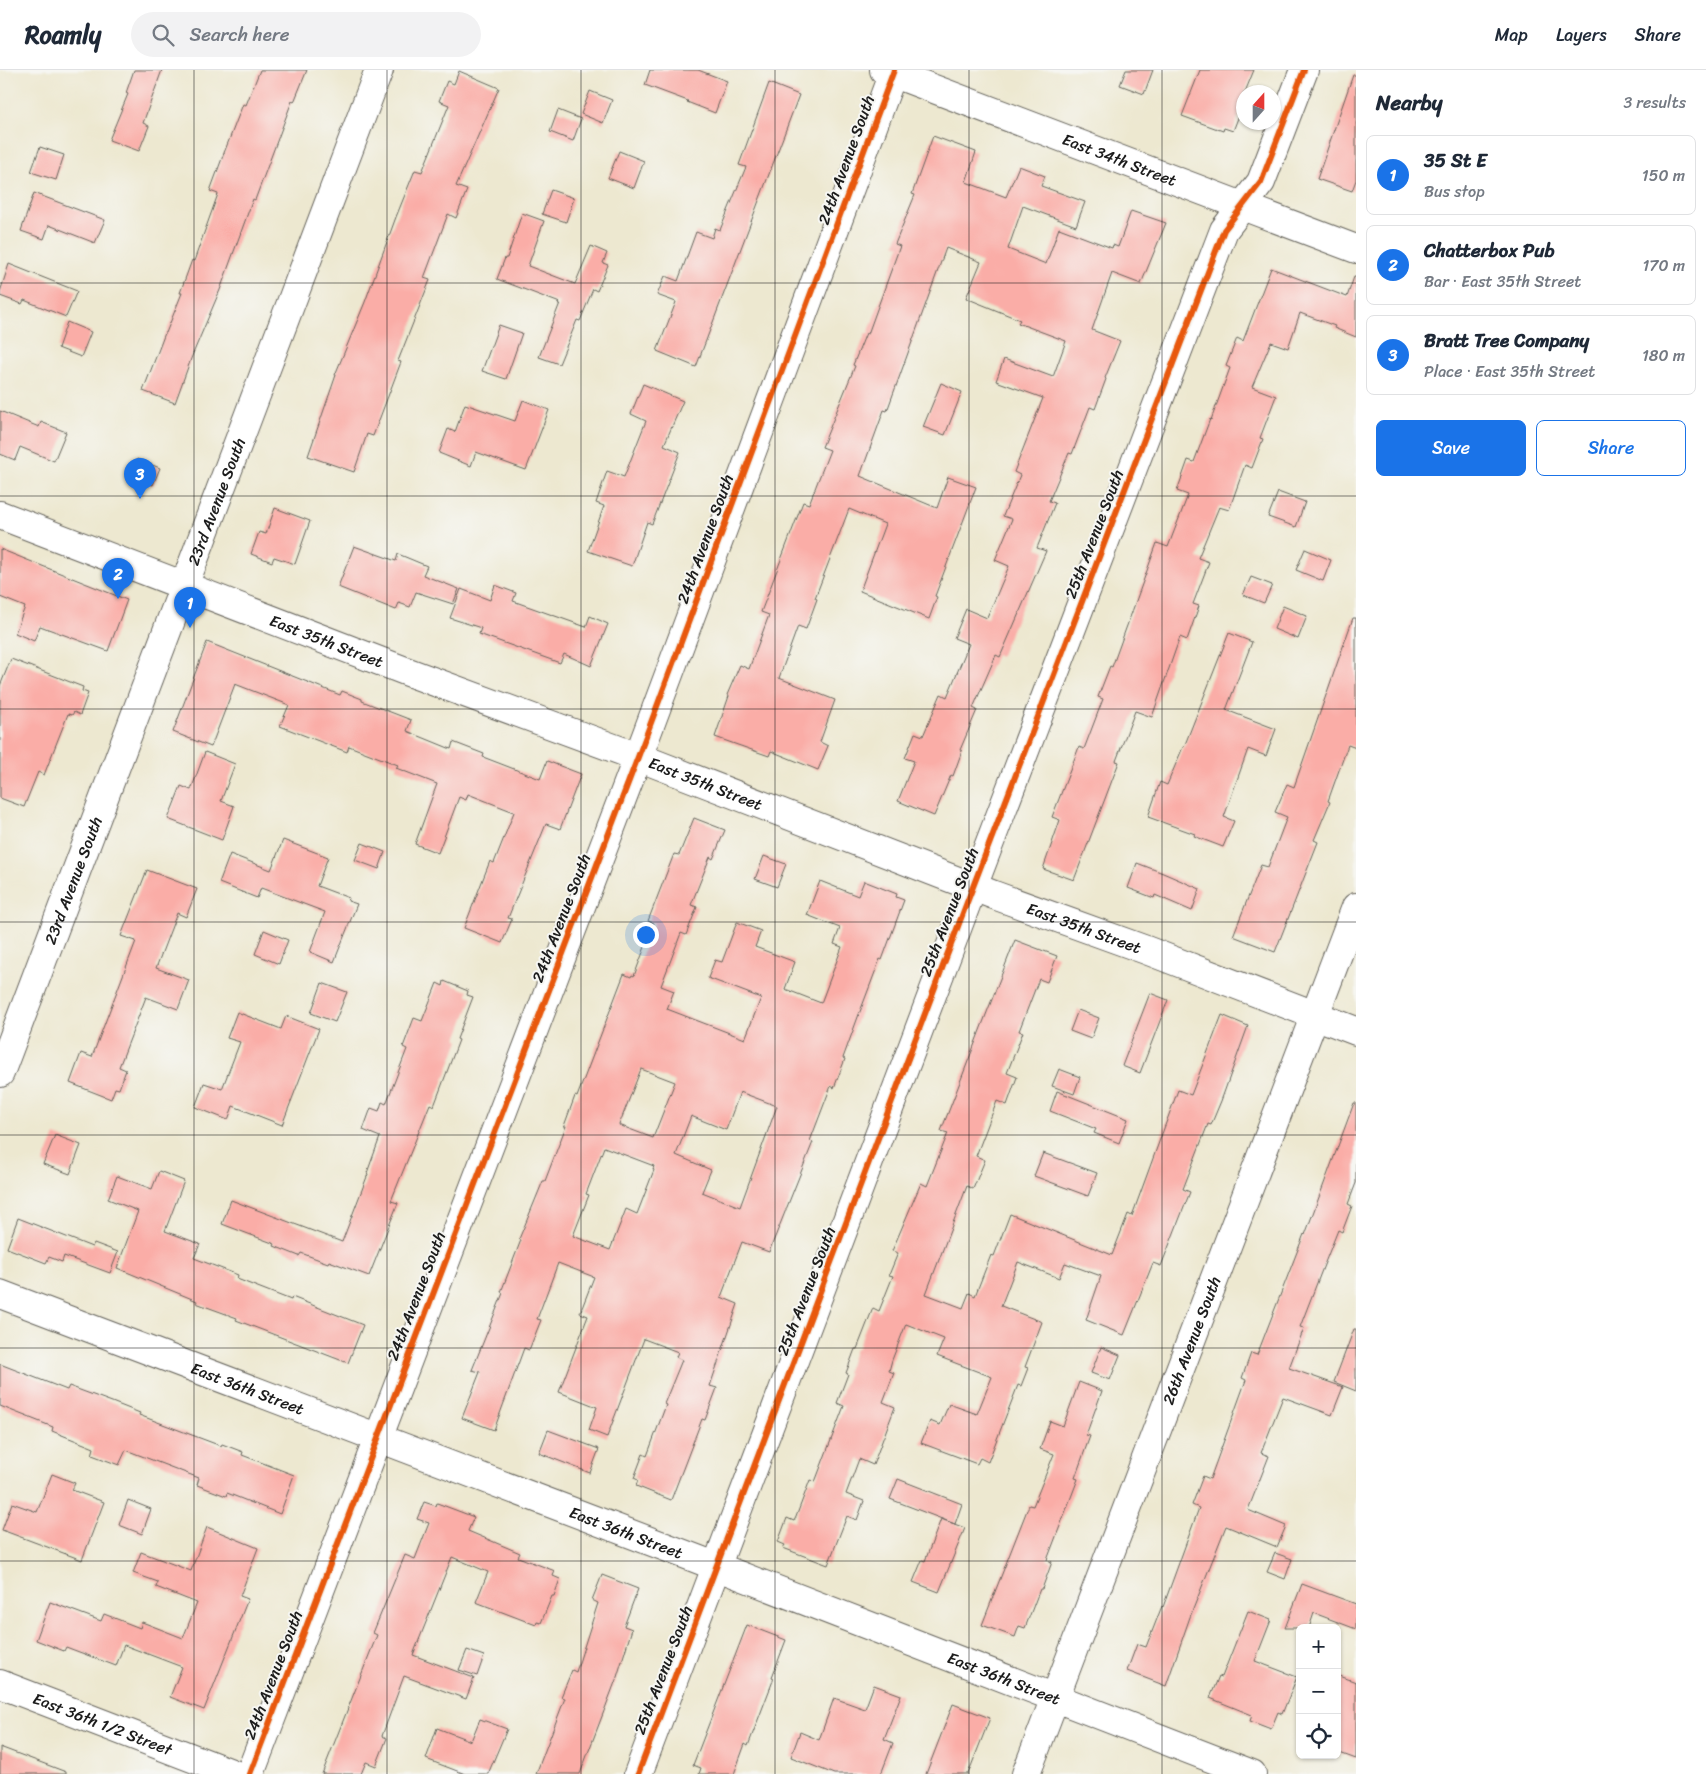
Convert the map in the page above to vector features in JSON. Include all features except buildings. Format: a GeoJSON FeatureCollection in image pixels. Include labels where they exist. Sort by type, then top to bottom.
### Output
{"type":"FeatureCollection","features":[{"type":"Feature","properties":{"kind":"street","name":"23rd Avenue South"},"geometry":{"type":"LineString","coordinates":[[0,1073],[379,70]]}},
{"type":"Feature","properties":{"kind":"street","name":"25th Avenue South"},"geometry":{"type":"LineString","coordinates":[[638,1774],[1224,230],[1261,182],[1304,70]]}},
{"type":"Feature","properties":{"kind":"street","name":"East 34th Street"},"geometry":{"type":"LineString","coordinates":[[890,71],[1356,249]]}},
{"type":"Feature","properties":{"kind":"street","name":"24th Avenue South"},"geometry":{"type":"LineString","coordinates":[[250,1774],[638,757],[890,71]]}},
{"type":"Feature","properties":{"kind":"street","name":"East 35th Street"},"geometry":{"type":"LineString","coordinates":[[0,515],[408,672],[638,757],[974,887],[1356,1031]]}},
{"type":"Feature","properties":{"kind":"street","name":"26th Avenue South"},"geometry":{"type":"LineString","coordinates":[[1026,1774],[1356,907]]}},
{"type":"Feature","properties":{"kind":"street","name":"East 36th Street"},"geometry":{"type":"LineString","coordinates":[[0,1294],[718,1567],[1252,1774]]}},
{"type":"Feature","properties":{"kind":"street","name":"East 36th 1/2 Street"},"geometry":{"type":"LineString","coordinates":[[0,1684],[234,1774]]}},
{"type":"Feature","properties":{"kind":"cycle path"},"geometry":{"type":"LineString","coordinates":[[250,1774],[646,736],[894,70]]}},
{"type":"Feature","properties":{"kind":"cycle path"},"geometry":{"type":"LineString","coordinates":[[638,1774],[966,905],[1224,230],[1261,182],[1304,70]]}},
{"type":"Feature","properties":{"kind":"place","name":"Bratt Tree Company"},"geometry":{"type":"Point","coordinates":[140,499]}},
{"type":"Feature","properties":{"kind":"place","name":"Chatterbox Pub"},"geometry":{"type":"Point","coordinates":[118,599]}},
{"type":"Feature","properties":{"kind":"place","name":"35 St E"},"geometry":{"type":"Point","coordinates":[190,628]}}]}
